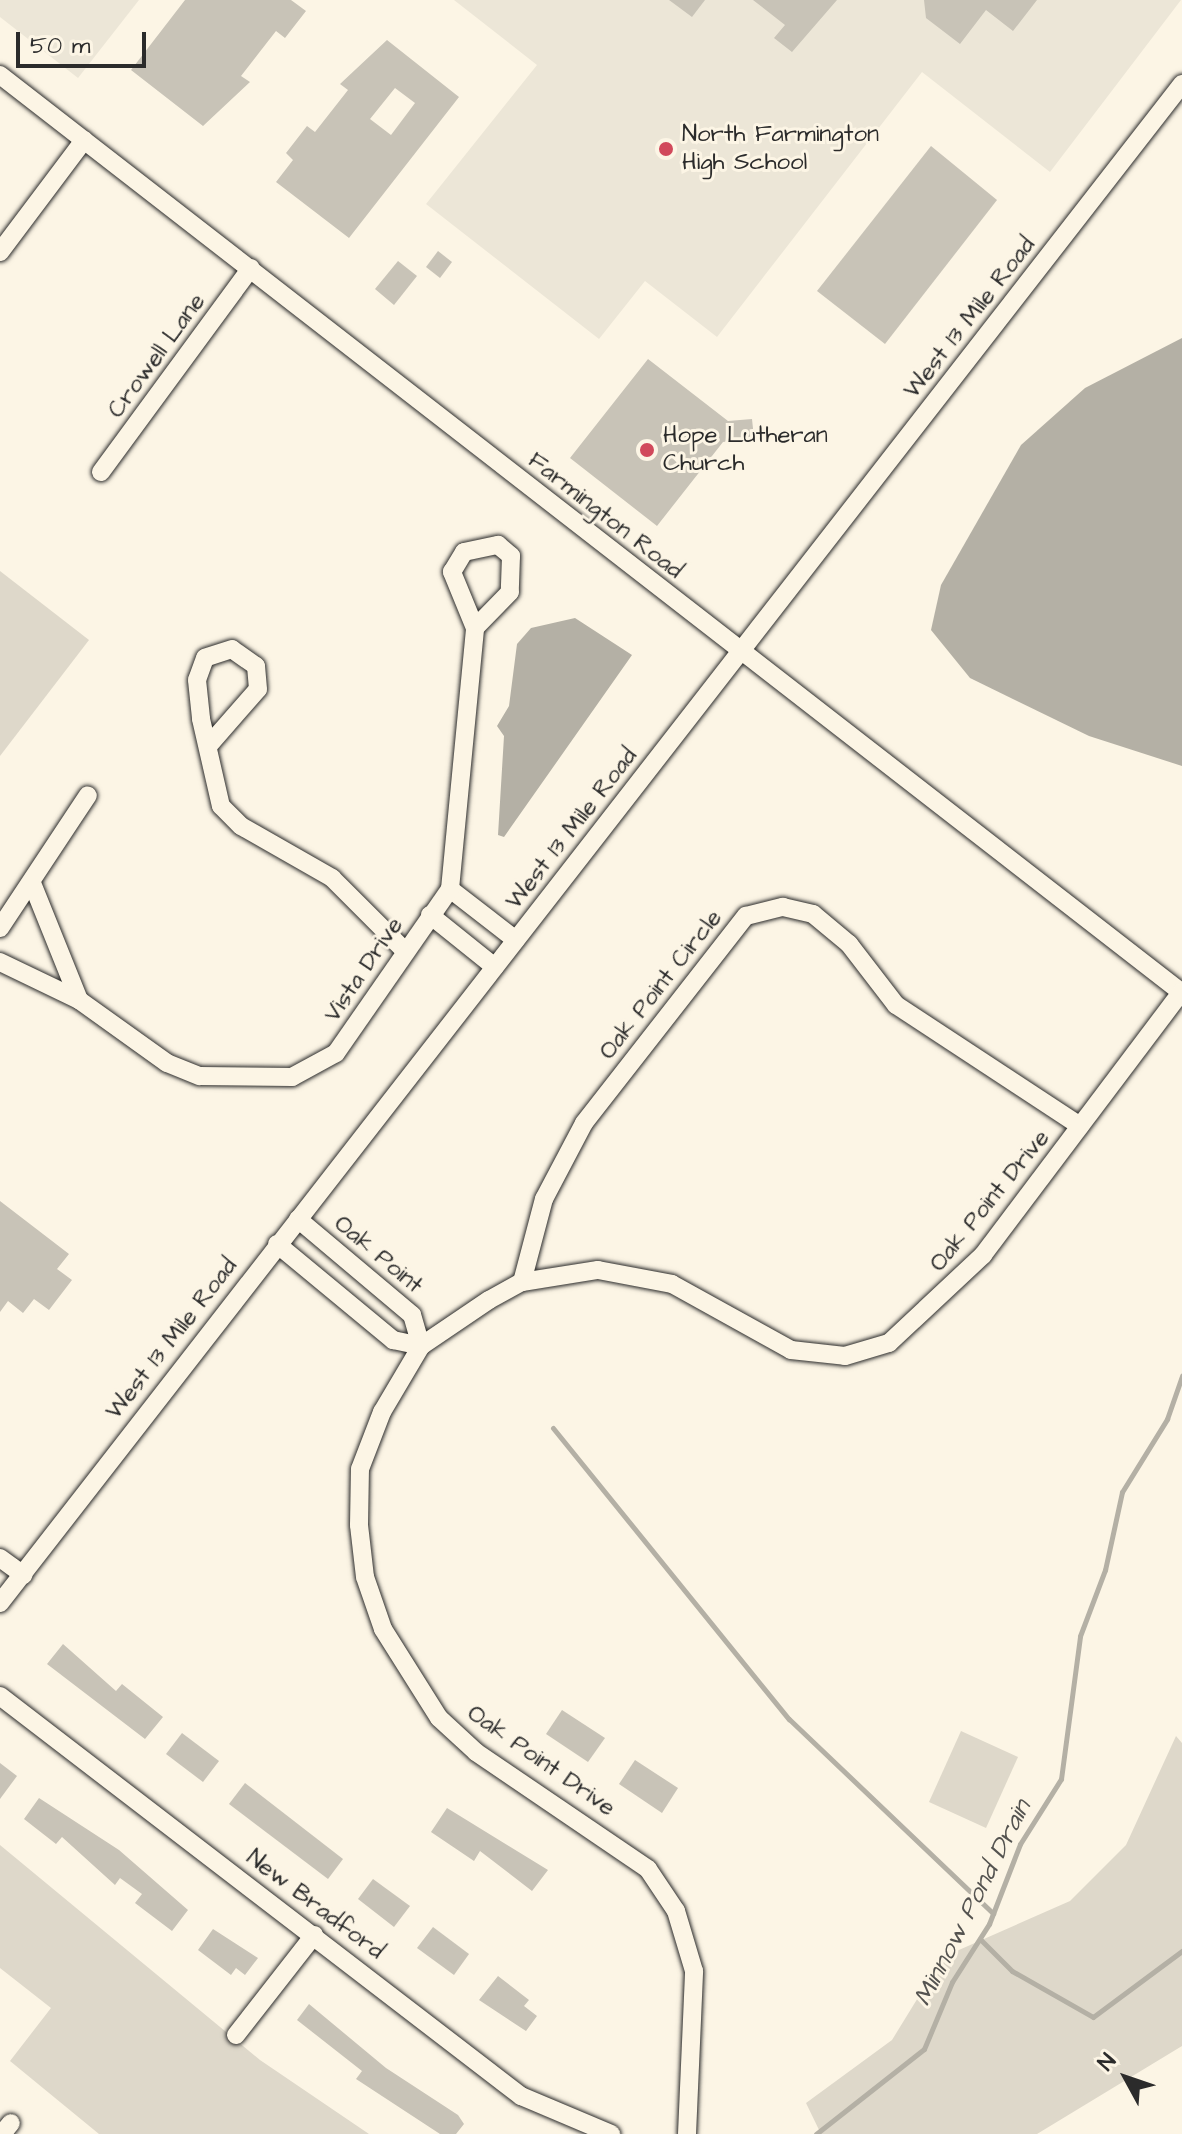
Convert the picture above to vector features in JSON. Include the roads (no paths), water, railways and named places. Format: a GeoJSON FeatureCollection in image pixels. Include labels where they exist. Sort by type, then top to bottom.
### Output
{"type":"FeatureCollection","features":[{"type":"Feature","properties":{"kind":"street","name":"Farmington Road"},"geometry":{"type":"LineString","coordinates":[[0,75],[251,268],[740,653],[1182,992]]}},
{"type":"Feature","properties":{"kind":"street","name":"West 13 Mile Road"},"geometry":{"type":"LineString","coordinates":[[0,1603],[1182,84]]}},
{"type":"Feature","properties":{"kind":"street"},"geometry":{"type":"LineString","coordinates":[[0,252],[84,140]]}},
{"type":"Feature","properties":{"kind":"street","name":"Crowell Lane"},"geometry":{"type":"LineString","coordinates":[[101,472],[251,268]]}},
{"type":"Feature","properties":{"kind":"street"},"geometry":{"type":"LineString","coordinates":[[475,628],[450,889],[516,940]]}},
{"type":"Feature","properties":{"kind":"street"},"geometry":{"type":"LineString","coordinates":[[209,745],[258,689],[256,666],[232,649],[205,658],[197,680],[209,745],[221,806],[241,826],[332,878],[404,950]]}},
{"type":"Feature","properties":{"kind":"street"},"geometry":{"type":"LineString","coordinates":[[0,928],[88,795]]}},
{"type":"Feature","properties":{"kind":"street"},"geometry":{"type":"LineString","coordinates":[[32,883],[79,1000]]}},
{"type":"Feature","properties":{"kind":"street","name":"Vista Drive"},"geometry":{"type":"LineString","coordinates":[[0,962],[79,1000],[167,1063],[200,1076],[292,1077],[336,1053],[404,950],[450,889]]}},
{"type":"Feature","properties":{"kind":"street","name":"Oak Point Circle"},"geometry":{"type":"LineString","coordinates":[[522,1282],[544,1199],[584,1123],[746,916],[783,907],[813,914],[849,944],[896,1005],[1080,1126]]}},
{"type":"Feature","properties":{"kind":"street","name":"Vista Drive"},"geometry":{"type":"LineString","coordinates":[[430,915],[495,967]]}},
{"type":"Feature","properties":{"kind":"street","name":"Oak Point Drive"},"geometry":{"type":"LineString","coordinates":[[687,2134],[694,1971],[676,1911],[648,1869],[476,1752],[439,1718],[405,1673],[365,1577],[360,1469],[421,1346],[522,1282],[598,1270],[672,1284],[791,1350],[820,1356],[871,1350],[912,1329],[983,1255],[1182,992]]}},
{"type":"Feature","properties":{"kind":"street","name":"Oak Point"},"geometry":{"type":"LineString","coordinates":[[298,1219],[412,1315],[421,1346]]}},
{"type":"Feature","properties":{"kind":"street"},"geometry":{"type":"LineString","coordinates":[[277,1244],[393,1340],[421,1346]]}},
{"type":"Feature","properties":{"kind":"street"},"geometry":{"type":"LineString","coordinates":[[0,1558],[23,1575]]}},
{"type":"Feature","properties":{"kind":"street","name":"New Bradford"},"geometry":{"type":"LineString","coordinates":[[0,1696],[521,2096],[611,2134]]}},
{"type":"Feature","properties":{"kind":"street"},"geometry":{"type":"LineString","coordinates":[[236,2035],[314,1935]]}},
{"type":"Feature","properties":{"kind":"waterway","name":"Minnow Pond Drain"},"geometry":{"type":"LineString","coordinates":[[816,2134],[924,2049],[952,1982],[989,1924],[1020,1844],[1061,1779],[1080,1636],[1105,1570],[1122,1492],[1167,1419],[1182,1376]]}},
{"type":"Feature","properties":{"kind":"waterway"},"geometry":{"type":"LineString","coordinates":[[553,1428],[789,1719],[993,1913]]}},
{"type":"Feature","properties":{"kind":"waterway"},"geometry":{"type":"LineString","coordinates":[[980,1939],[1012,1971],[1093,2017],[1182,1951]]}},
{"type":"Feature","properties":{"kind":"place","name":"North Farmington High School"},"geometry":{"type":"Point","coordinates":[666,149]}},
{"type":"Feature","properties":{"kind":"place","name":"Hope Lutheran Church"},"geometry":{"type":"Point","coordinates":[647,450]}}]}
